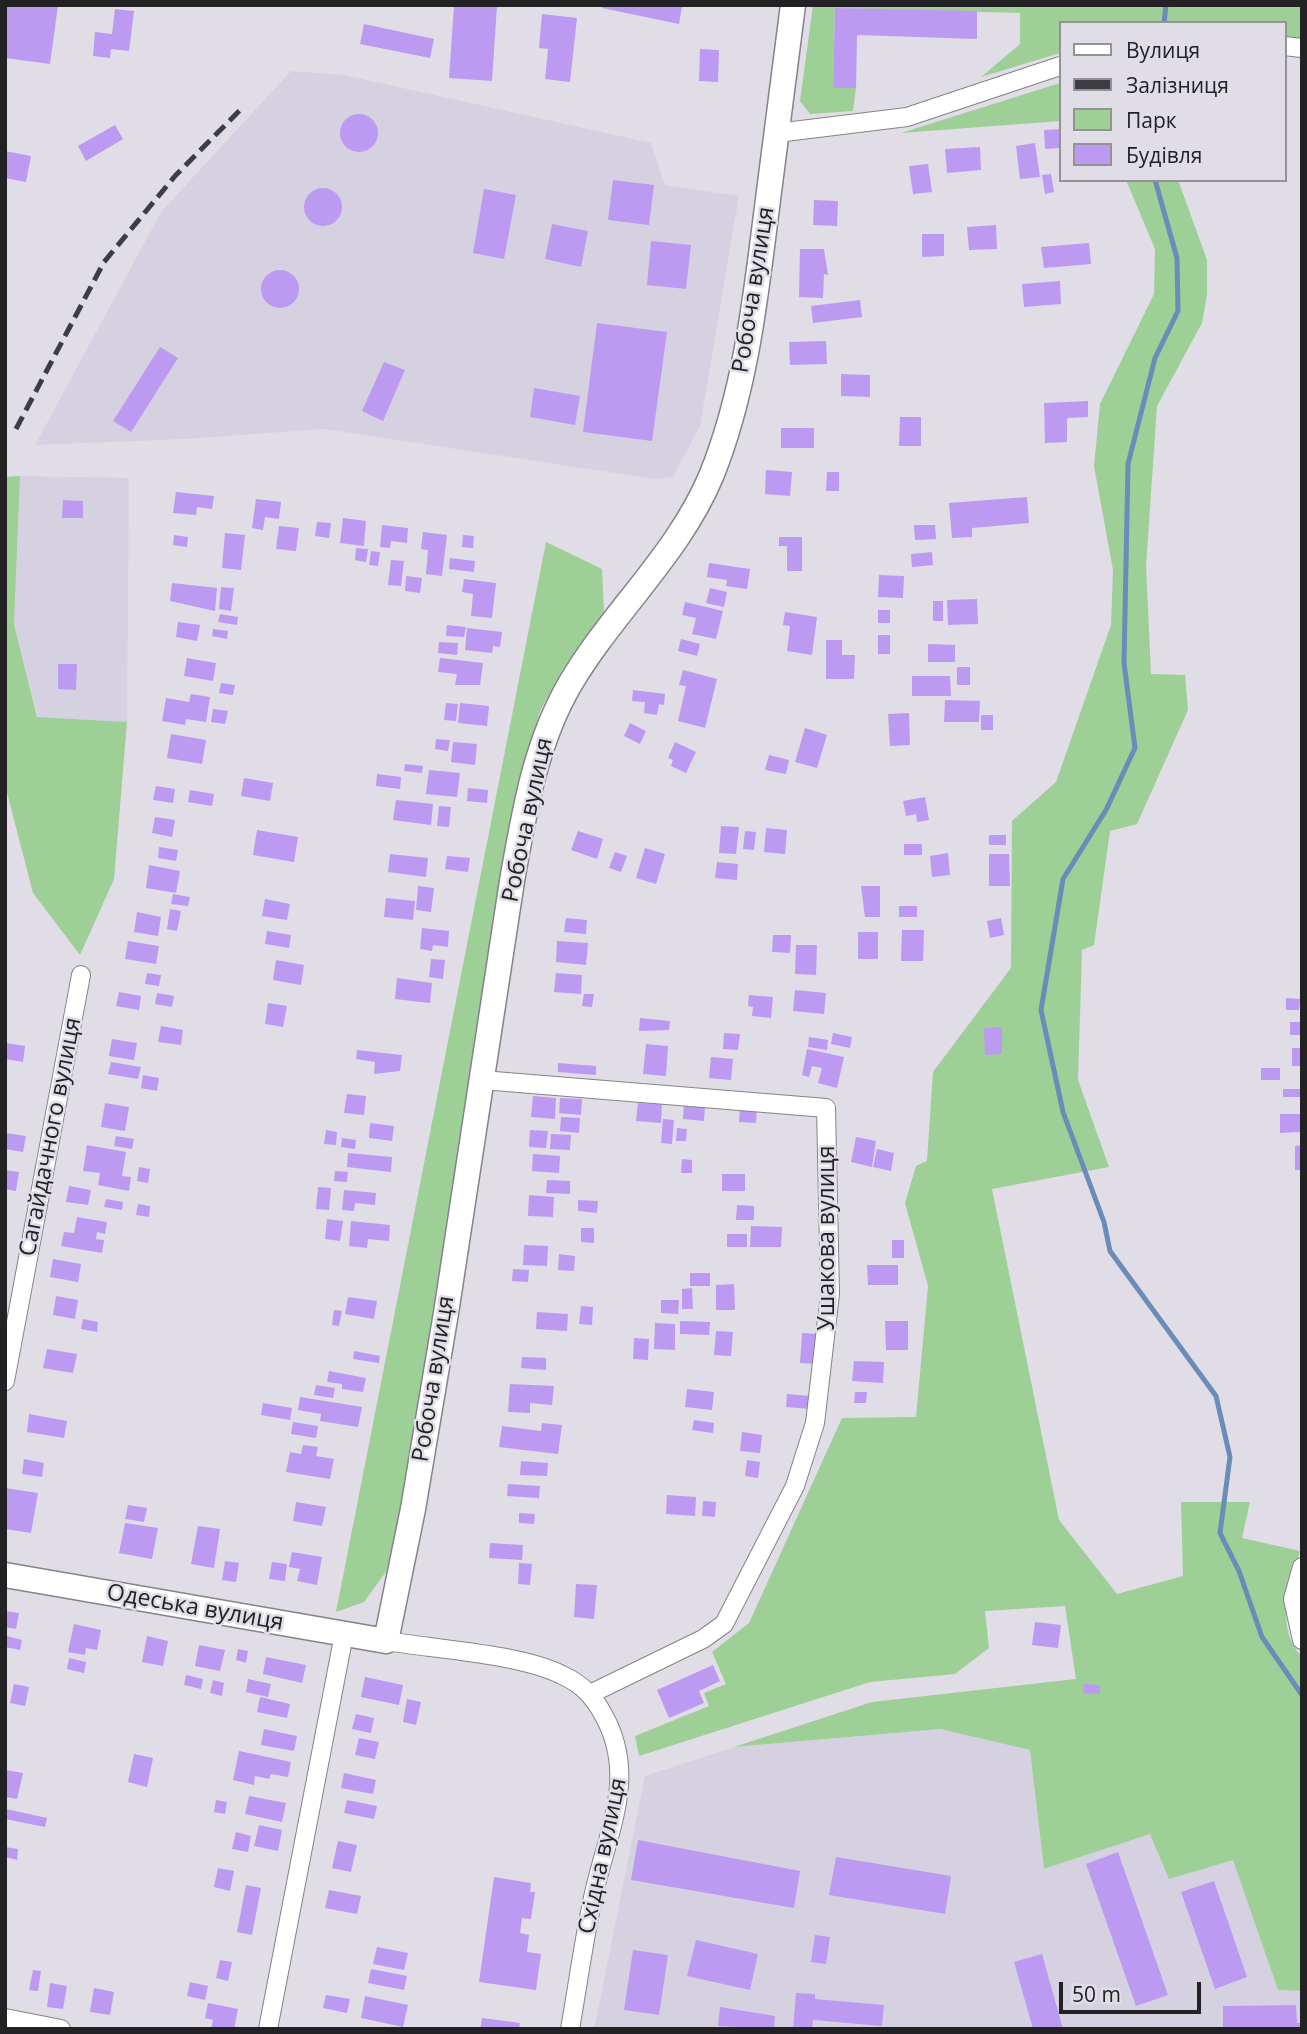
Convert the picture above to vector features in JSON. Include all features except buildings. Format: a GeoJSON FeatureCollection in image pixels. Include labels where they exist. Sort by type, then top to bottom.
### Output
{"type":"FeatureCollection","features":[{"type":"Feature","properties":{"kind":"street","name":"Робоча вулиця"},"geometry":{"type":"LineString","coordinates":[[386,1641],[415,1496],[520,836],[542,744],[576,674],[674,544],[711,475],[729,424],[746,353],[793,5]]}},
{"type":"Feature","properties":{"kind":"street"},"geometry":{"type":"LineString","coordinates":[[777,133],[907,117],[1058,67]]}},
{"type":"Feature","properties":{"kind":"street","name":"Сагайдачного вулиця"},"geometry":{"type":"LineString","coordinates":[[5,1381],[80,975]]}},
{"type":"Feature","properties":{"kind":"street","name":"Ушакова вулиця"},"geometry":{"type":"LineString","coordinates":[[482,1080],[826,1108],[830,1312],[815,1423],[795,1486],[724,1624],[703,1639],[590,1694]]}},
{"type":"Feature","properties":{"kind":"street"},"geometry":{"type":"LineString","coordinates":[[1302,1567],[1293,1599],[1302,1640]]}},
{"type":"Feature","properties":{"kind":"street","name":"Одеська вулиця"},"geometry":{"type":"LineString","coordinates":[[5,1575],[386,1641]]}},
{"type":"Feature","properties":{"kind":"street"},"geometry":{"type":"LineString","coordinates":[[268,2029],[344,1634]]}},
{"type":"Feature","properties":{"kind":"street","name":"Східна вулиця"},"geometry":{"type":"LineString","coordinates":[[386,1641],[535,1665],[560,1673],[590,1694],[611,1729],[622,1771],[594,1894],[570,2029]]}},
{"type":"Feature","properties":{"kind":"street"},"geometry":{"type":"LineString","coordinates":[[5,2018],[61,2029]]}},
{"type":"Feature","properties":{"kind":"shaded area"},"geometry":{"type":"Polygon","coordinates":[[[291,71],[344,75],[651,143],[665,185],[739,196],[700,426],[673,477],[655,479],[324,429],[185,439],[35,445],[161,212],[291,71]]]}},
{"type":"Feature","properties":{"kind":"shaded area"},"geometry":{"type":"Polygon","coordinates":[[[20,476],[129,478],[127,722],[38,717],[14,624],[20,476]]]}},
{"type":"Feature","properties":{"kind":"shaded area"},"geometry":{"type":"Polygon","coordinates":[[[940,1729],[1030,1750],[1044,1869],[1150,1834],[1233,1860],[1278,1990],[1302,1991],[1302,2029],[594,2029],[645,1776],[734,1747],[940,1729]]]}},
{"type":"Feature","properties":{"kind":"green space"},"geometry":{"type":"Polygon","coordinates":[[[813,5],[1302,5],[1302,39],[1286,37],[1286,21],[1058,21],[1058,54],[981,77],[1020,44],[1020,13],[835,8],[833,88],[856,88],[853,111],[810,114],[800,101],[813,5]]]}},
{"type":"Feature","properties":{"kind":"green space"},"geometry":{"type":"Polygon","coordinates":[[[1058,84],[1058,121],[901,133],[1058,84]]]}},
{"type":"Feature","properties":{"kind":"green space"},"geometry":{"type":"Polygon","coordinates":[[[1127,182],[1179,182],[1207,260],[1207,295],[1202,323],[1157,406],[1146,566],[1151,674],[1185,675],[1188,710],[1137,824],[1110,831],[1094,945],[1082,950],[1078,1080],[1109,1167],[992,1189],[1059,1520],[1117,1594],[1183,1576],[1181,1502],[1250,1502],[1242,1538],[1300,1551],[1289,1592],[1286,1620],[1293,1645],[1302,1657],[1302,1991],[1278,1990],[1233,1860],[1169,1879],[1150,1834],[1044,1869],[1030,1750],[940,1729],[734,1747],[872,1702],[1076,1679],[1065,1606],[985,1611],[989,1648],[955,1674],[870,1682],[639,1756],[635,1736],[709,1706],[704,1693],[726,1684],[712,1652],[749,1623],[842,1418],[916,1417],[928,1286],[905,1203],[916,1166],[927,1161],[933,1072],[1011,968],[1012,821],[1056,782],[1111,625],[1113,570],[1094,466],[1100,404],[1154,294],[1155,249],[1127,182]]]}},
{"type":"Feature","properties":{"kind":"green space"},"geometry":{"type":"Polygon","coordinates":[[[20,476],[14,624],[37,717],[127,722],[114,879],[80,955],[33,893],[5,785],[5,477],[20,476]]]}},
{"type":"Feature","properties":{"kind":"green space"},"geometry":{"type":"Polygon","coordinates":[[[546,542],[602,569],[604,611],[563,669],[541,709],[526,755],[508,840],[402,1533],[388,1569],[364,1602],[336,1612],[546,542]]]}},
{"type":"Feature","properties":{"kind":"waterway"},"geometry":{"type":"LineString","coordinates":[[1164,21],[1166,5]]}},
{"type":"Feature","properties":{"kind":"waterway"},"geometry":{"type":"LineString","coordinates":[[1156,182],[1177,258],[1178,311],[1155,358],[1128,464],[1124,663],[1135,748],[1106,810],[1063,879],[1041,1010],[1063,1112],[1104,1222],[1110,1251],[1216,1396],[1230,1457],[1220,1533],[1239,1571],[1262,1637],[1302,1695]]}},
{"type":"Feature","properties":{"kind":"railway"},"geometry":{"type":"LineString","coordinates":[[16,429],[104,262],[175,176],[242,108]]}}]}
